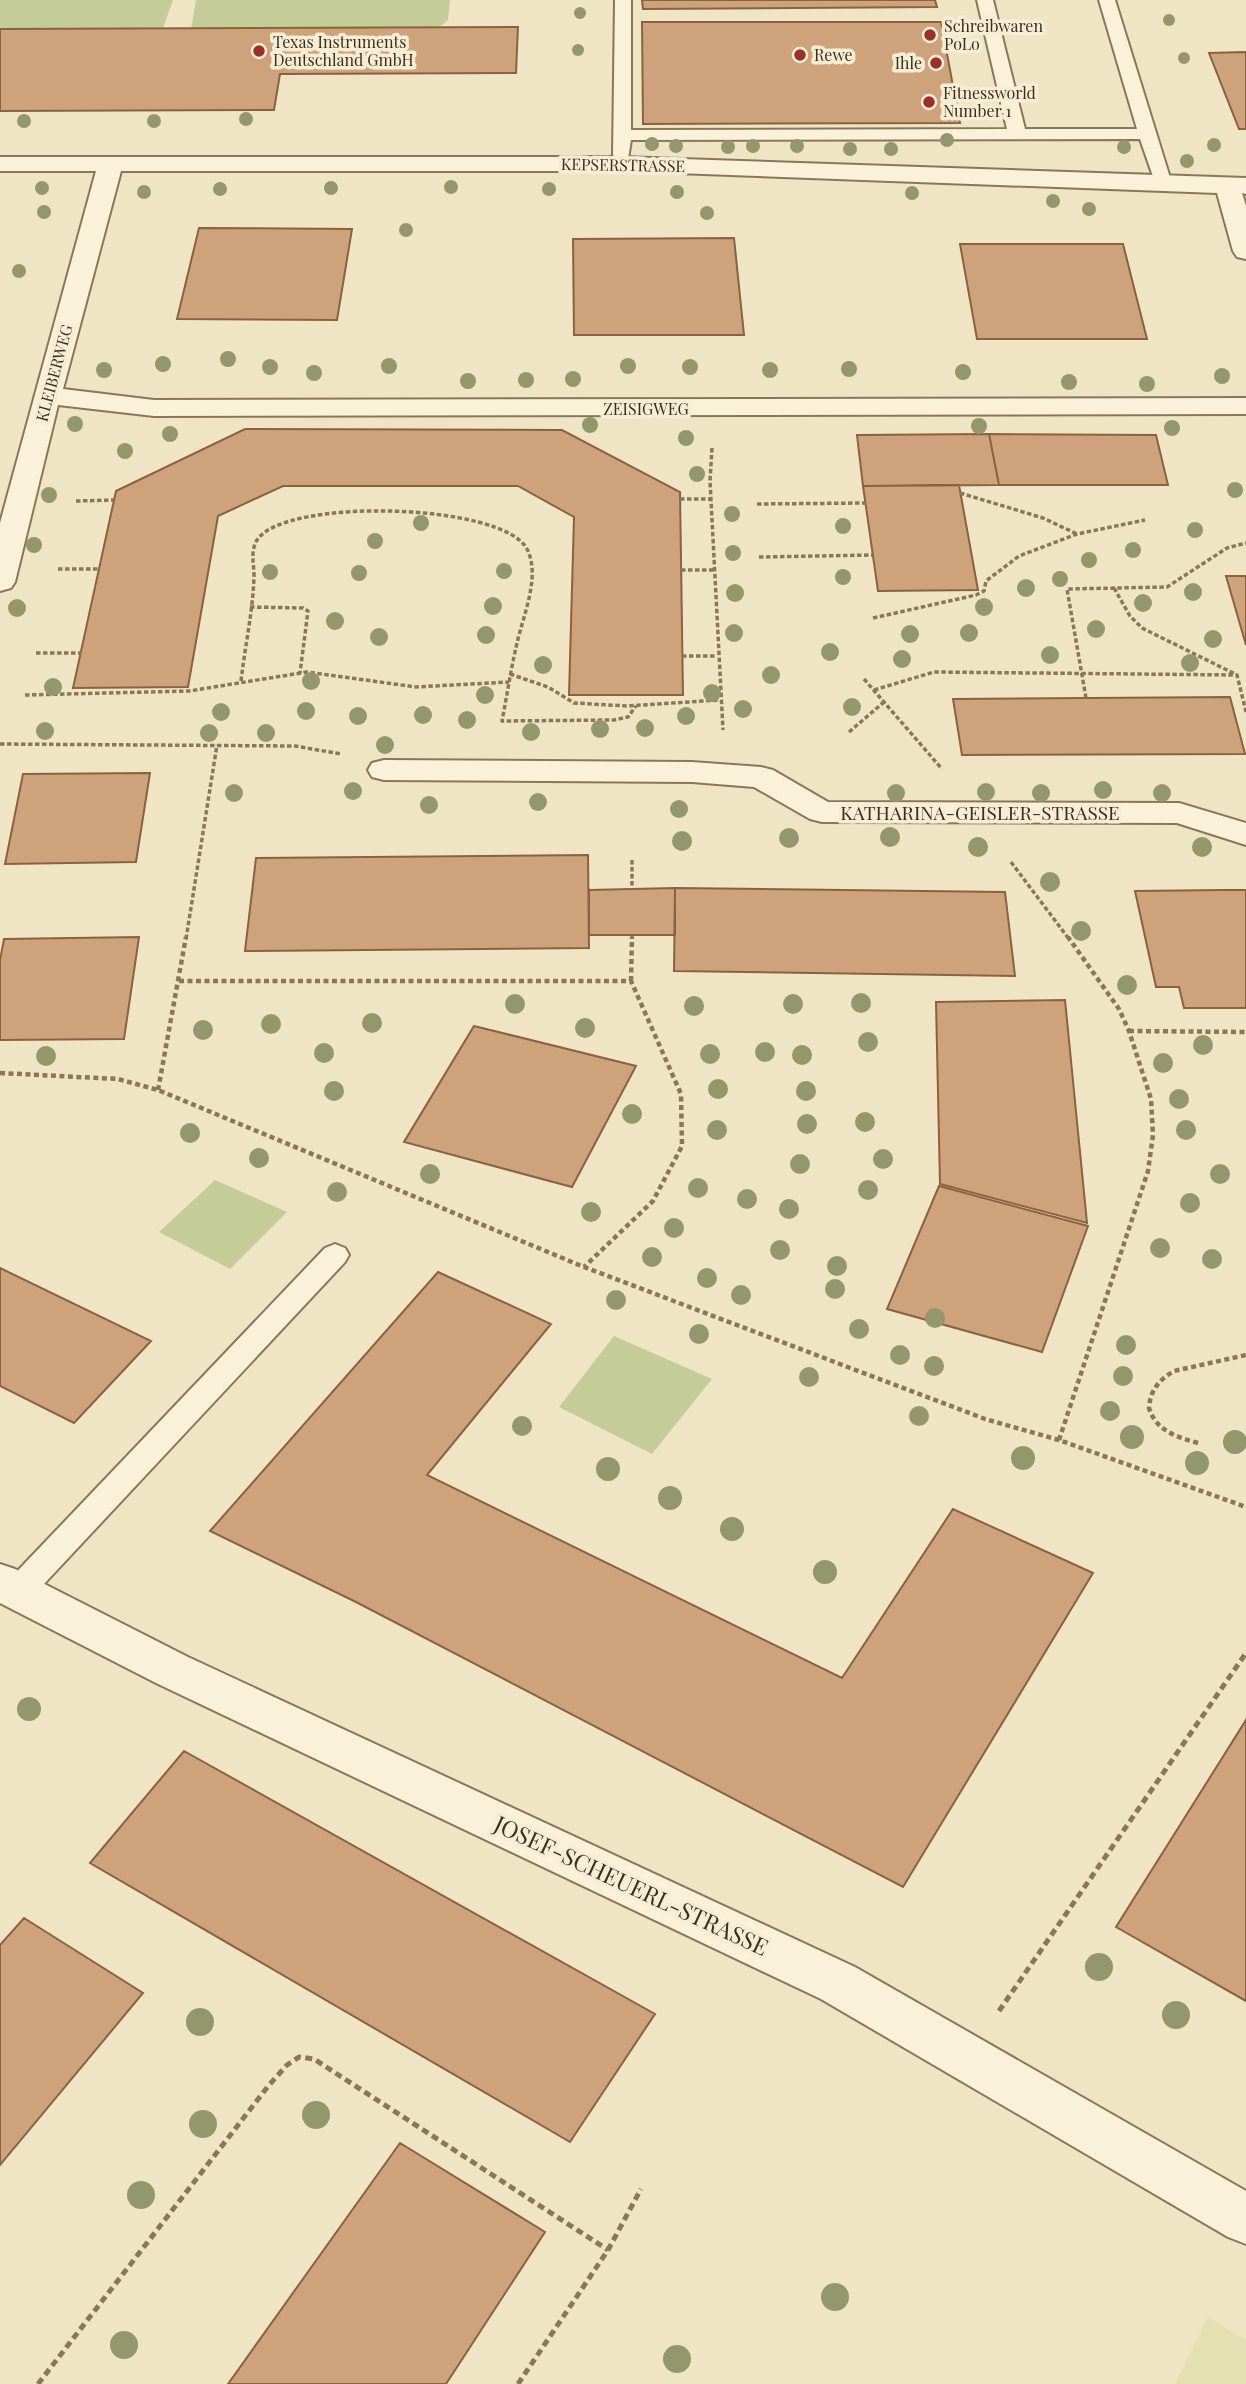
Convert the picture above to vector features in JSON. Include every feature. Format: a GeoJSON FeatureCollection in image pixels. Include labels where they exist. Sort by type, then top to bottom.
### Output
{"type":"FeatureCollection","features":[{"type":"Feature","properties":{"kind":"street","name":"KEPSERSTRASSE"},"geometry":{"type":"LineString","coordinates":[[0,164],[622,164],[1236,185]]}},
{"type":"Feature","properties":{"kind":"street","name":"KLEIBERWEG"},"geometry":{"type":"LineString","coordinates":[[0,582],[47,395],[111,164]]}},
{"type":"Feature","properties":{"kind":"street"},"geometry":{"type":"LineString","coordinates":[[1236,185],[1246,251]]}},
{"type":"Feature","properties":{"kind":"street","name":"ZEISIGWEG"},"geometry":{"type":"LineString","coordinates":[[47,395],[154,408],[715,409],[1246,405]]}},
{"type":"Feature","properties":{"kind":"street","name":"KATHARINA-GEISLER-STRASSE"},"geometry":{"type":"LineString","coordinates":[[384,770],[706,773],[761,777],[822,812],[1179,813],[1246,834]]}},
{"type":"Feature","properties":{"kind":"street","name":"JOSEF-SCHEUERL-STRASSE"},"geometry":{"type":"LineString","coordinates":[[9,1586],[172,1670],[838,1983],[1246,2219]]}},
{"type":"Feature","properties":{"kind":"lane"},"geometry":{"type":"LineString","coordinates":[[622,0],[622,164]]}},
{"type":"Feature","properties":{"kind":"lane"},"geometry":{"type":"LineString","coordinates":[[985,0],[1017,134]]}},
{"type":"Feature","properties":{"kind":"lane"},"geometry":{"type":"LineString","coordinates":[[1107,0],[1162,181]]}},
{"type":"Feature","properties":{"kind":"lane"},"geometry":{"type":"LineString","coordinates":[[622,135],[1148,134]]}},
{"type":"Feature","properties":{"kind":"lane"},"geometry":{"type":"LineString","coordinates":[[9,1586],[335,1255]]}},
{"type":"Feature","properties":{"kind":"path"},"geometry":{"type":"LineString","coordinates":[[715,409],[710,499],[719,700],[723,734]]}},
{"type":"Feature","properties":{"kind":"path"},"geometry":{"type":"LineString","coordinates":[[960,493],[1043,518],[1076,534]]}},
{"type":"Feature","properties":{"kind":"path"},"geometry":{"type":"LineString","coordinates":[[680,499],[710,499]]}},
{"type":"Feature","properties":{"kind":"path"},"geometry":{"type":"LineString","coordinates":[[76,501],[114,500]]}},
{"type":"Feature","properties":{"kind":"path"},"geometry":{"type":"LineString","coordinates":[[757,504],[866,503]]}},
{"type":"Feature","properties":{"kind":"path"},"geometry":{"type":"LineString","coordinates":[[241,681],[254,574],[253,549],[268,529],[282,521],[335,513],[436,514],[503,528],[518,535],[527,546],[531,569],[530,592],[510,674],[502,721],[614,720],[628,717],[636,706]]}},
{"type":"Feature","properties":{"kind":"path"},"geometry":{"type":"LineString","coordinates":[[873,618],[976,595],[984,591],[986,581],[1019,556],[1076,534],[1145,520]]}},
{"type":"Feature","properties":{"kind":"path"},"geometry":{"type":"LineString","coordinates":[[1086,698],[1067,589],[1167,587],[1227,548],[1246,543]]}},
{"type":"Feature","properties":{"kind":"path"},"geometry":{"type":"LineString","coordinates":[[759,557],[872,555]]}},
{"type":"Feature","properties":{"kind":"path"},"geometry":{"type":"LineString","coordinates":[[58,569],[99,569]]}},
{"type":"Feature","properties":{"kind":"path"},"geometry":{"type":"LineString","coordinates":[[681,570],[713,570]]}},
{"type":"Feature","properties":{"kind":"path"},"geometry":{"type":"LineString","coordinates":[[1114,587],[1130,616],[1142,628],[1237,675]]}},
{"type":"Feature","properties":{"kind":"path"},"geometry":{"type":"LineString","coordinates":[[250,607],[303,608],[308,611],[300,673]]}},
{"type":"Feature","properties":{"kind":"path"},"geometry":{"type":"LineString","coordinates":[[36,653],[81,653]]}},
{"type":"Feature","properties":{"kind":"path"},"geometry":{"type":"LineString","coordinates":[[682,656],[717,656]]}},
{"type":"Feature","properties":{"kind":"path"},"geometry":{"type":"LineString","coordinates":[[874,690],[934,672],[1237,675]]}},
{"type":"Feature","properties":{"kind":"path"},"geometry":{"type":"LineString","coordinates":[[25,695],[189,691],[300,673],[416,687],[509,682]]}},
{"type":"Feature","properties":{"kind":"path"},"geometry":{"type":"LineString","coordinates":[[510,674],[548,687],[574,703],[636,706],[719,700]]}},
{"type":"Feature","properties":{"kind":"path"},"geometry":{"type":"LineString","coordinates":[[1237,675],[1246,712]]}},
{"type":"Feature","properties":{"kind":"path"},"geometry":{"type":"LineString","coordinates":[[864,679],[946,774]]}},
{"type":"Feature","properties":{"kind":"path"},"geometry":{"type":"LineString","coordinates":[[849,732],[884,702]]}},
{"type":"Feature","properties":{"kind":"path"},"geometry":{"type":"LineString","coordinates":[[0,744],[217,745],[320,749],[384,770]]}},
{"type":"Feature","properties":{"kind":"path"},"geometry":{"type":"LineString","coordinates":[[158,1090],[179,981],[217,745]]}},
{"type":"Feature","properties":{"kind":"path"},"geometry":{"type":"LineString","coordinates":[[632,860],[632,889]]}},
{"type":"Feature","properties":{"kind":"path"},"geometry":{"type":"LineString","coordinates":[[1012,862],[1119,1009],[1151,1099],[1153,1135],[1148,1171],[1059,1440]]}},
{"type":"Feature","properties":{"kind":"path"},"geometry":{"type":"LineString","coordinates":[[583,1267],[653,1201],[682,1146],[681,1094],[631,981],[632,936]]}},
{"type":"Feature","properties":{"kind":"path"},"geometry":{"type":"LineString","coordinates":[[179,981],[631,981]]}},
{"type":"Feature","properties":{"kind":"path"},"geometry":{"type":"LineString","coordinates":[[1129,1031],[1246,1032]]}},
{"type":"Feature","properties":{"kind":"path"},"geometry":{"type":"LineString","coordinates":[[0,1073],[118,1079],[158,1090],[583,1267],[985,1419],[1059,1440],[1246,1507]]}},
{"type":"Feature","properties":{"kind":"path"},"geometry":{"type":"LineString","coordinates":[[1198,1443],[1164,1430],[1152,1416],[1149,1404],[1152,1392],[1163,1376],[1181,1367],[1246,1355]]}},
{"type":"Feature","properties":{"kind":"path"},"geometry":{"type":"LineString","coordinates":[[967,2058],[1246,1653]]}},
{"type":"Feature","properties":{"kind":"path"},"geometry":{"type":"LineString","coordinates":[[38,2384],[269,2085],[287,2065],[299,2057],[314,2059],[608,2250]]}},
{"type":"Feature","properties":{"kind":"path"},"geometry":{"type":"LineString","coordinates":[[518,2384],[608,2250],[641,2189]]}},
{"type":"Feature","properties":{"kind":"shaded area"},"geometry":{"type":"Polygon","coordinates":[[[1208,2317],[1246,2340],[1246,2384],[1175,2384],[1208,2317]]]}},
{"type":"Feature","properties":{"kind":"green space"},"geometry":{"type":"Polygon","coordinates":[[[0,0],[173,0],[163,28],[0,29],[0,0]]]}},
{"type":"Feature","properties":{"kind":"green space"},"geometry":{"type":"Polygon","coordinates":[[[196,0],[450,0],[448,20],[438,28],[191,29],[196,0]]]}},
{"type":"Feature","properties":{"kind":"green space"},"geometry":{"type":"Polygon","coordinates":[[[215,1180],[287,1212],[230,1269],[159,1232],[215,1180]]]}},
{"type":"Feature","properties":{"kind":"green space"},"geometry":{"type":"Polygon","coordinates":[[[614,1336],[712,1379],[652,1454],[559,1407],[614,1336]]]}},
{"type":"Feature","properties":{"kind":"building"},"geometry":{"type":"Polygon","coordinates":[[[642,0],[935,0],[937,7],[643,9],[642,0]]]}},
{"type":"Feature","properties":{"kind":"building"},"geometry":{"type":"Polygon","coordinates":[[[642,22],[941,22],[960,123],[643,124],[642,22]]]}},
{"type":"Feature","properties":{"kind":"building","name":"Texas Instruments Deutschland GmbH"},"geometry":{"type":"Polygon","coordinates":[[[518,27],[516,73],[280,74],[274,110],[0,111],[0,29],[518,27]]]}},
{"type":"Feature","properties":{"kind":"building"},"geometry":{"type":"Polygon","coordinates":[[[1246,52],[1246,129],[1239,129],[1209,53],[1246,52]]]}},
{"type":"Feature","properties":{"kind":"building"},"geometry":{"type":"Polygon","coordinates":[[[199,228],[352,229],[337,320],[177,319],[199,228]]]}},
{"type":"Feature","properties":{"kind":"building"},"geometry":{"type":"Polygon","coordinates":[[[734,238],[744,335],[574,335],[573,239],[734,238]]]}},
{"type":"Feature","properties":{"kind":"building"},"geometry":{"type":"Polygon","coordinates":[[[960,244],[1123,244],[1147,339],[977,339],[960,244]]]}},
{"type":"Feature","properties":{"kind":"building"},"geometry":{"type":"Polygon","coordinates":[[[245,429],[562,430],[680,492],[683,695],[569,695],[574,517],[518,486],[283,486],[218,516],[188,687],[73,688],[116,491],[245,429]]]}},
{"type":"Feature","properties":{"kind":"building"},"geometry":{"type":"Polygon","coordinates":[[[989,434],[999,485],[863,486],[857,435],[989,434]]]}},
{"type":"Feature","properties":{"kind":"building"},"geometry":{"type":"Polygon","coordinates":[[[989,434],[1156,435],[1168,485],[999,485],[989,434]]]}},
{"type":"Feature","properties":{"kind":"building"},"geometry":{"type":"Polygon","coordinates":[[[959,485],[978,590],[878,591],[863,486],[959,485]]]}},
{"type":"Feature","properties":{"kind":"building"},"geometry":{"type":"Polygon","coordinates":[[[1226,576],[1246,576],[1246,645],[1226,576]]]}},
{"type":"Feature","properties":{"kind":"building"},"geometry":{"type":"Polygon","coordinates":[[[1230,697],[1245,754],[962,755],[953,699],[1230,697]]]}},
{"type":"Feature","properties":{"kind":"building"},"geometry":{"type":"Polygon","coordinates":[[[150,773],[136,862],[5,864],[23,774],[150,773]]]}},
{"type":"Feature","properties":{"kind":"building"},"geometry":{"type":"Polygon","coordinates":[[[588,855],[589,948],[245,951],[256,858],[588,855]]]}},
{"type":"Feature","properties":{"kind":"building"},"geometry":{"type":"Polygon","coordinates":[[[675,888],[1005,892],[1015,976],[674,971],[675,888]]]}},
{"type":"Feature","properties":{"kind":"building"},"geometry":{"type":"Polygon","coordinates":[[[675,888],[675,935],[589,935],[589,890],[675,888]]]}},
{"type":"Feature","properties":{"kind":"building"},"geometry":{"type":"Polygon","coordinates":[[[1246,890],[1246,1008],[1184,1008],[1179,987],[1156,987],[1135,891],[1246,890]]]}},
{"type":"Feature","properties":{"kind":"building"},"geometry":{"type":"Polygon","coordinates":[[[139,937],[124,1039],[0,1040],[0,960],[4,939],[139,937]]]}},
{"type":"Feature","properties":{"kind":"building"},"geometry":{"type":"Polygon","coordinates":[[[1065,1000],[1087,1223],[940,1184],[936,1002],[1065,1000]]]}},
{"type":"Feature","properties":{"kind":"building"},"geometry":{"type":"Polygon","coordinates":[[[474,1026],[636,1066],[572,1187],[404,1142],[474,1026]]]}},
{"type":"Feature","properties":{"kind":"building"},"geometry":{"type":"Polygon","coordinates":[[[939,1186],[1088,1226],[1042,1352],[887,1309],[939,1186]]]}},
{"type":"Feature","properties":{"kind":"building"},"geometry":{"type":"Polygon","coordinates":[[[0,1268],[151,1341],[74,1423],[0,1386],[0,1268]]]}},
{"type":"Feature","properties":{"kind":"building"},"geometry":{"type":"Polygon","coordinates":[[[438,1272],[551,1324],[427,1475],[842,1678],[953,1509],[1093,1573],[903,1887],[356,1602],[210,1531],[438,1272]]]}},
{"type":"Feature","properties":{"kind":"building"},"geometry":{"type":"Polygon","coordinates":[[[1246,1720],[1246,2001],[1116,1927],[1246,1720]]]}},
{"type":"Feature","properties":{"kind":"building"},"geometry":{"type":"Polygon","coordinates":[[[184,1751],[655,2014],[570,2142],[90,1863],[184,1751]]]}},
{"type":"Feature","properties":{"kind":"building"},"geometry":{"type":"Polygon","coordinates":[[[24,1918],[143,1993],[0,2165],[0,1945],[24,1918]]]}},
{"type":"Feature","properties":{"kind":"building"},"geometry":{"type":"Polygon","coordinates":[[[400,2143],[545,2232],[446,2384],[228,2384],[400,2143]]]}},
{"type":"Feature","properties":{"kind":"place","name":"Schreibwaren PoLo"},"geometry":{"type":"Point","coordinates":[930,35]}},
{"type":"Feature","properties":{"kind":"place","name":"Texas Instruments Deutschland GmbH"},"geometry":{"type":"Point","coordinates":[259,51]}},
{"type":"Feature","properties":{"kind":"place","name":"Rewe"},"geometry":{"type":"Point","coordinates":[800,55]}},
{"type":"Feature","properties":{"kind":"place","name":"Ihle"},"geometry":{"type":"Point","coordinates":[936,63]}},
{"type":"Feature","properties":{"kind":"place","name":"Fitnessworld Number 1"},"geometry":{"type":"Point","coordinates":[929,102]}}]}
